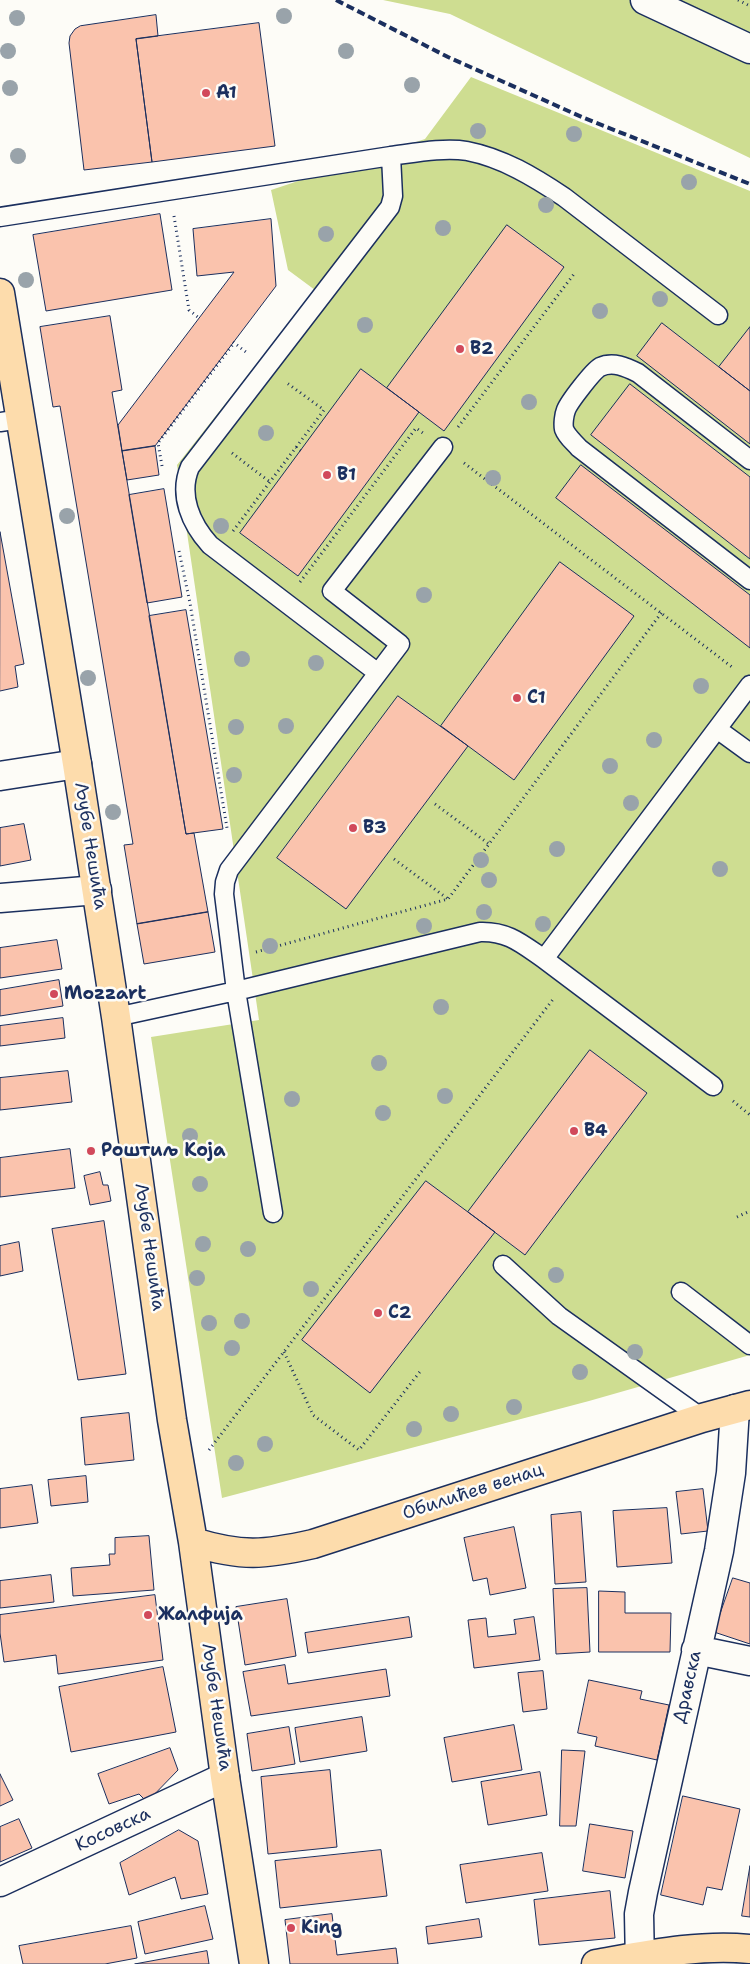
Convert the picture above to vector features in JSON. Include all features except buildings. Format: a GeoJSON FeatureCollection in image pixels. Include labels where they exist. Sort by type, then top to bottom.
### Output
{"type":"FeatureCollection","features":[{"type":"Feature","properties":{"kind":"main road","name":"Љубе Нешића"},"geometry":{"type":"LineString","coordinates":[[0,293],[11,421],[77,764],[97,890],[182,1484],[193,1542],[225,1777],[254,1964]]}},
{"type":"Feature","properties":{"kind":"main road","name":"Обилићев венац"},"geometry":{"type":"LineString","coordinates":[[193,1542],[244,1554],[275,1552],[313,1544],[702,1418],[742,1407]]}},
{"type":"Feature","properties":{"kind":"main road"},"geometry":{"type":"LineString","coordinates":[[596,1964],[639,1960],[695,1949],[730,1947],[750,1949]]}},
{"type":"Feature","properties":{"kind":"street"},"geometry":{"type":"LineString","coordinates":[[645,0],[750,49]]}},
{"type":"Feature","properties":{"kind":"street"},"geometry":{"type":"LineString","coordinates":[[0,776],[77,764]]}},
{"type":"Feature","properties":{"kind":"street"},"geometry":{"type":"LineString","coordinates":[[0,898],[97,890]]}},
{"type":"Feature","properties":{"kind":"street","name":"Дравска"},"geometry":{"type":"LineString","coordinates":[[639,1960],[639,1914],[643,1892],[719,1551],[742,1407]]}},
{"type":"Feature","properties":{"kind":"street"},"geometry":{"type":"LineString","coordinates":[[696,1650],[750,1661]]}},
{"type":"Feature","properties":{"kind":"street","name":"Косовска"},"geometry":{"type":"LineString","coordinates":[[0,1882],[225,1777]]}},
{"type":"Feature","properties":{"kind":"lane"},"geometry":{"type":"LineString","coordinates":[[0,218],[425,151],[466,151],[496,159],[540,181],[564,197],[718,315]]}},
{"type":"Feature","properties":{"kind":"lane"},"geometry":{"type":"LineString","coordinates":[[378,673],[210,545],[198,532],[192,520],[185,477],[190,467],[212,438],[390,207],[393,196],[391,156]]}},
{"type":"Feature","properties":{"kind":"lane"},"geometry":{"type":"LineString","coordinates":[[750,460],[638,373],[626,367],[608,365],[595,370],[566,409],[564,429],[579,448],[750,580]]}},
{"type":"Feature","properties":{"kind":"lane"},"geometry":{"type":"LineString","coordinates":[[273,1213],[236,992],[224,882],[233,866],[400,644],[332,591],[443,447]]}},
{"type":"Feature","properties":{"kind":"lane"},"geometry":{"type":"LineString","coordinates":[[544,959],[750,685]]}},
{"type":"Feature","properties":{"kind":"lane"},"geometry":{"type":"LineString","coordinates":[[717,729],[750,753]]}},
{"type":"Feature","properties":{"kind":"lane"},"geometry":{"type":"LineString","coordinates":[[116,1017],[236,992],[480,932],[504,934],[569,977],[713,1086]]}},
{"type":"Feature","properties":{"kind":"lane"},"geometry":{"type":"LineString","coordinates":[[503,1265],[559,1316],[702,1418]]}},
{"type":"Feature","properties":{"kind":"lane"},"geometry":{"type":"LineString","coordinates":[[681,1292],[750,1345]]}},
{"type":"Feature","properties":{"kind":"path"},"geometry":{"type":"LineString","coordinates":[[738,0],[750,6]]}},
{"type":"Feature","properties":{"kind":"path"},"geometry":{"type":"LineString","coordinates":[[170,191],[189,310],[199,318]]}},
{"type":"Feature","properties":{"kind":"path"},"geometry":{"type":"LineString","coordinates":[[443,447],[574,274]]}},
{"type":"Feature","properties":{"kind":"path"},"geometry":{"type":"LineString","coordinates":[[163,472],[158,443],[234,343]]}},
{"type":"Feature","properties":{"kind":"path"},"geometry":{"type":"LineString","coordinates":[[239,538],[231,533],[324,410],[266,367]]}},
{"type":"Feature","properties":{"kind":"path"},"geometry":{"type":"LineString","coordinates":[[292,578],[299,584],[416,428],[735,669]]}},
{"type":"Feature","properties":{"kind":"path"},"geometry":{"type":"LineString","coordinates":[[212,438],[270,482]]}},
{"type":"Feature","properties":{"kind":"path"},"geometry":{"type":"LineString","coordinates":[[296,447],[301,451]]}},
{"type":"Feature","properties":{"kind":"path"},"geometry":{"type":"LineString","coordinates":[[358,494],[363,498]]}},
{"type":"Feature","properties":{"kind":"path"},"geometry":{"type":"LineString","coordinates":[[178,547],[190,603],[233,866]]}},
{"type":"Feature","properties":{"kind":"path"},"geometry":{"type":"LineString","coordinates":[[232,958],[448,899],[662,612]]}},
{"type":"Feature","properties":{"kind":"path"},"geometry":{"type":"LineString","coordinates":[[435,804],[489,844]]}},
{"type":"Feature","properties":{"kind":"path"},"geometry":{"type":"LineString","coordinates":[[394,860],[448,899]]}},
{"type":"Feature","properties":{"kind":"path"},"geometry":{"type":"LineString","coordinates":[[182,1484],[569,977]]}},
{"type":"Feature","properties":{"kind":"path"},"geometry":{"type":"LineString","coordinates":[[737,1217],[750,1211]]}},
{"type":"Feature","properties":{"kind":"path"},"geometry":{"type":"LineString","coordinates":[[284,1352],[313,1415],[359,1450],[422,1369]]}},
{"type":"Feature","properties":{"kind":"green space"},"geometry":{"type":"Polygon","coordinates":[[[383,0],[750,0],[750,158],[450,14],[383,0]]]}},
{"type":"Feature","properties":{"kind":"green space"},"geometry":{"type":"Polygon","coordinates":[[[471,77],[750,191],[750,1355],[589,1401],[222,1498],[151,1037],[259,1020],[177,465],[315,290],[288,270],[271,190],[425,139],[471,77]]]}},
{"type":"Feature","properties":{"kind":"railway"},"geometry":{"type":"LineString","coordinates":[[336,0],[448,57],[584,118],[750,184]]}},
{"type":"Feature","properties":{"kind":"place","name":"A1"},"geometry":{"type":"Point","coordinates":[206,93]}},
{"type":"Feature","properties":{"kind":"place","name":"B2"},"geometry":{"type":"Point","coordinates":[460,349]}},
{"type":"Feature","properties":{"kind":"place","name":"B1"},"geometry":{"type":"Point","coordinates":[327,475]}},
{"type":"Feature","properties":{"kind":"place","name":"C1"},"geometry":{"type":"Point","coordinates":[517,698]}},
{"type":"Feature","properties":{"kind":"place","name":"B3"},"geometry":{"type":"Point","coordinates":[353,828]}},
{"type":"Feature","properties":{"kind":"place","name":"Mozzart"},"geometry":{"type":"Point","coordinates":[54,994]}},
{"type":"Feature","properties":{"kind":"place","name":"B4"},"geometry":{"type":"Point","coordinates":[574,1131]}},
{"type":"Feature","properties":{"kind":"place","name":"Роштиљ Која"},"geometry":{"type":"Point","coordinates":[91,1151]}},
{"type":"Feature","properties":{"kind":"place","name":"C2"},"geometry":{"type":"Point","coordinates":[378,1313]}},
{"type":"Feature","properties":{"kind":"place","name":"Жалфија"},"geometry":{"type":"Point","coordinates":[148,1615]}},
{"type":"Feature","properties":{"kind":"place","name":"King"},"geometry":{"type":"Point","coordinates":[291,1928]}}]}
